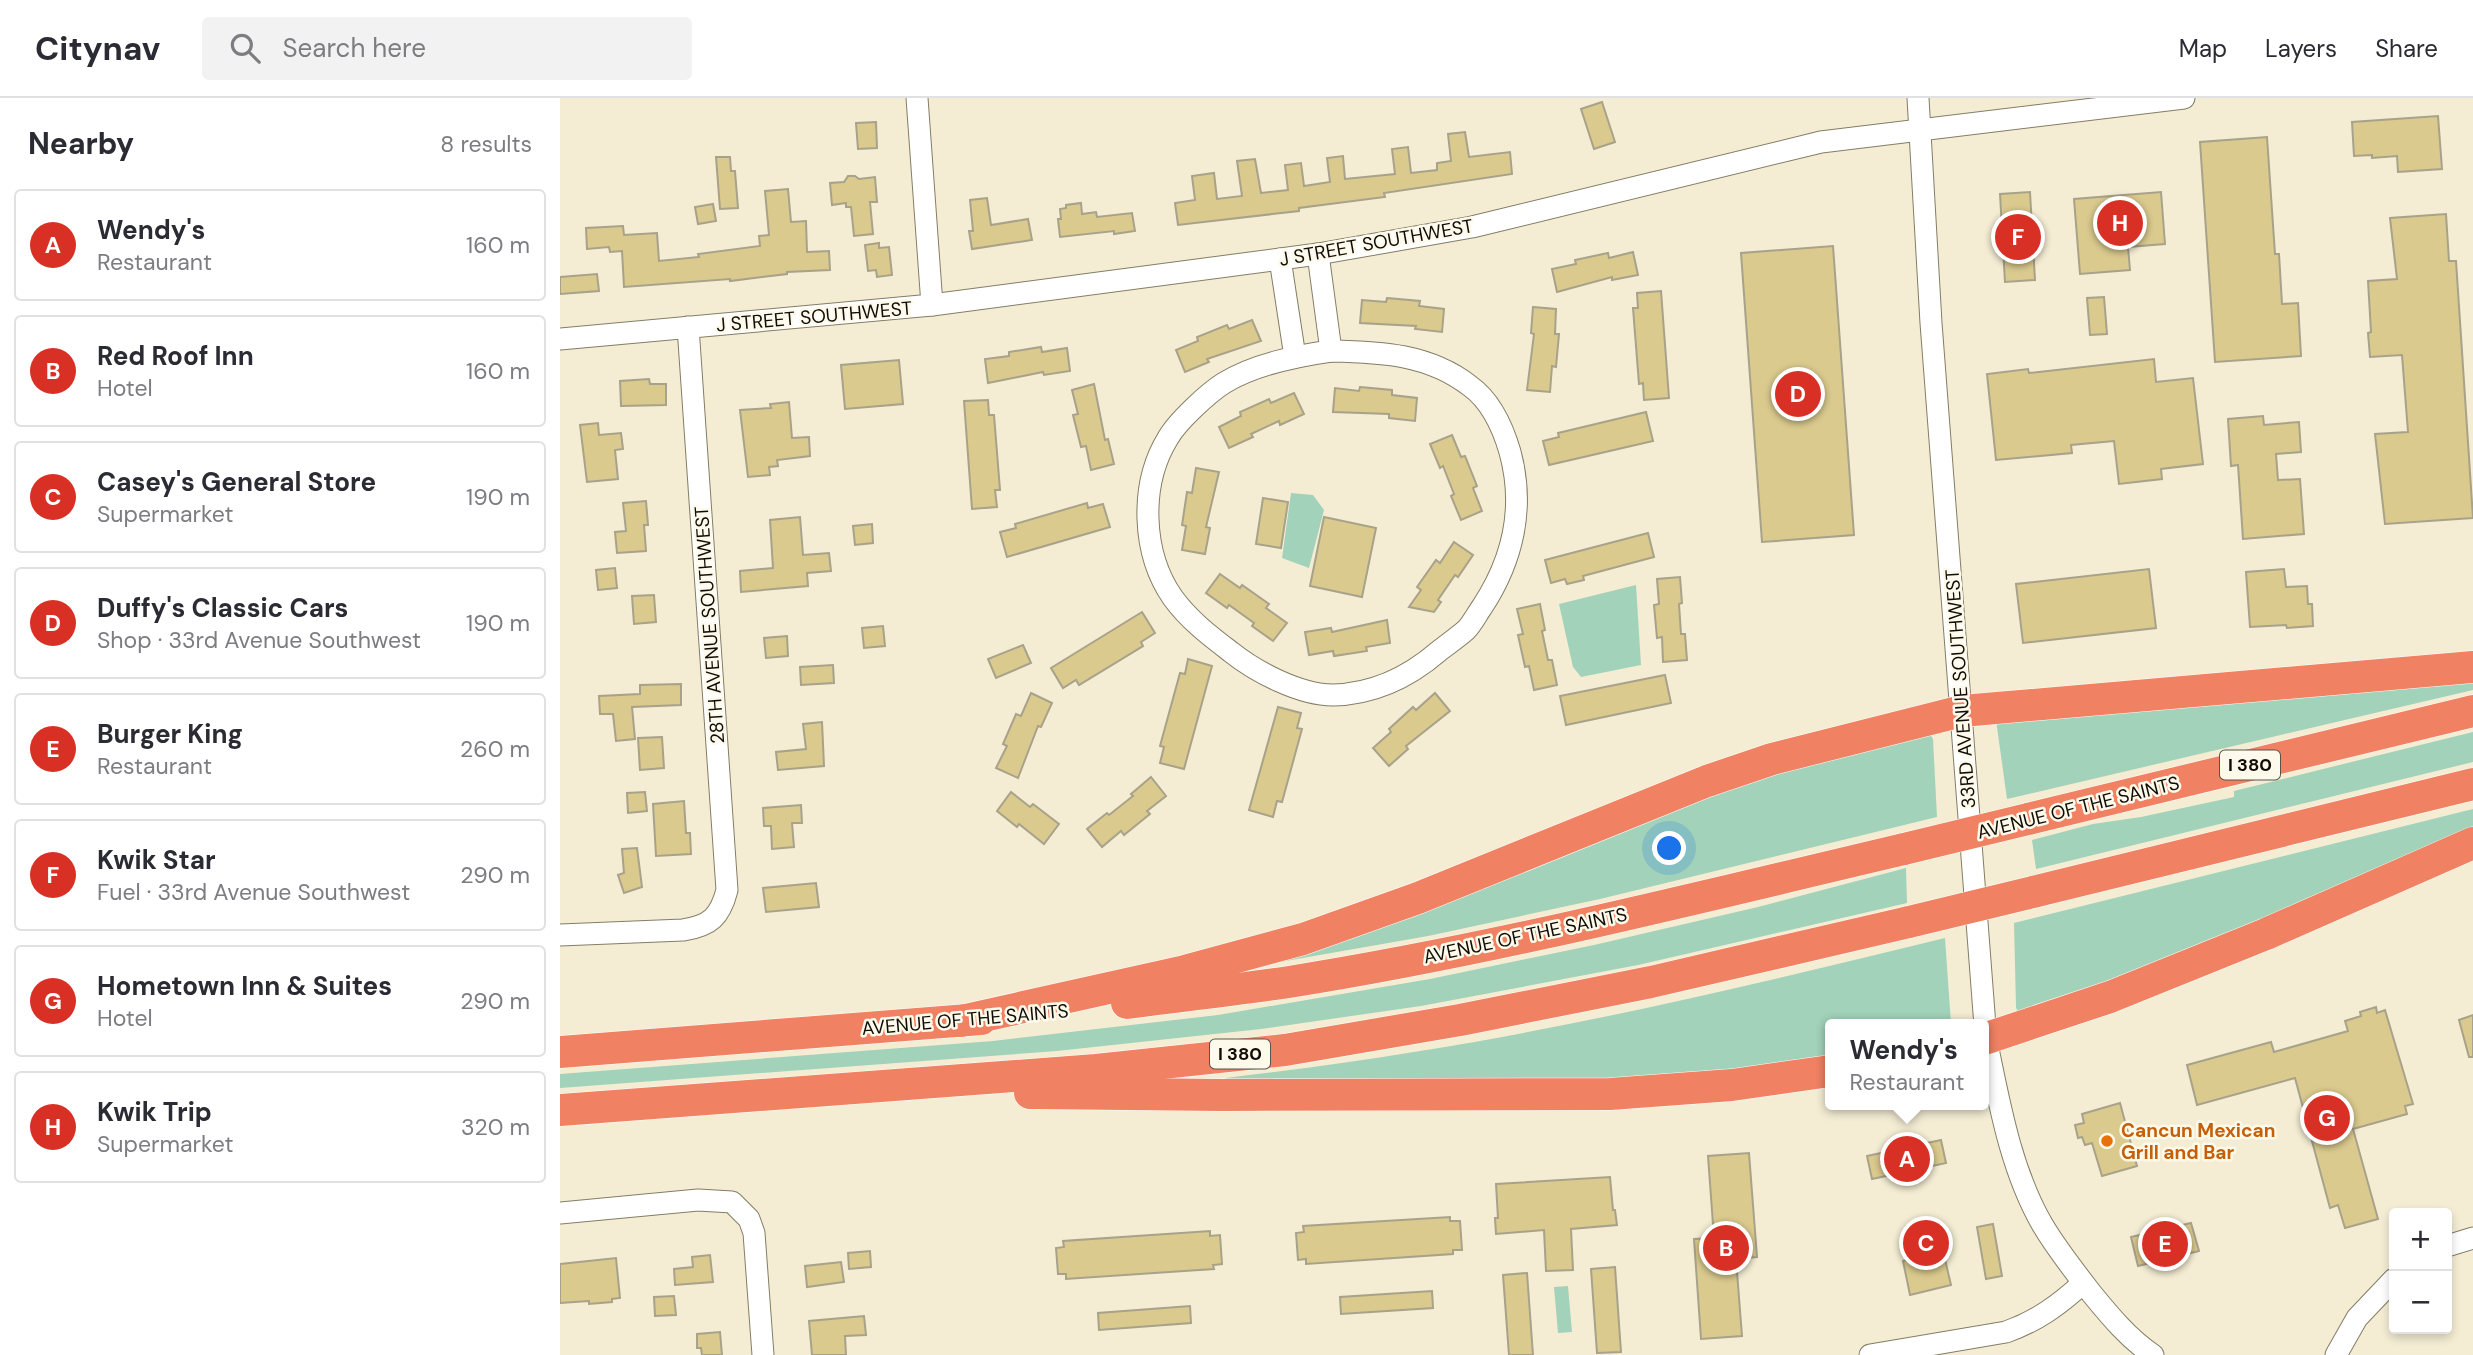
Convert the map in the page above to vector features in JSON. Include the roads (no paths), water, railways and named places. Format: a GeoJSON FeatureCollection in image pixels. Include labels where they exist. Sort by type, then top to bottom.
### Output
{"type":"FeatureCollection","features":[{"type":"Feature","properties":{"kind":"highway"},"geometry":{"type":"LineString","coordinates":[[961,1021],[1185,971],[1303,939],[1418,898],[1707,781],[1772,759],[1962,711],[2473,667]]}},
{"type":"Feature","properties":{"kind":"highway","name":"AVENUE OF THE SAINTS"},"geometry":{"type":"LineString","coordinates":[[560,1052],[961,1021],[1290,981],[1459,950],[1606,918],[2473,711]]}},
{"type":"Feature","properties":{"kind":"highway","name":"I 380"},"geometry":{"type":"LineString","coordinates":[[560,1110],[1096,1070],[1285,1050],[1460,1020],[1651,982],[2473,784]]}},
{"type":"Feature","properties":{"kind":"highway"},"geometry":{"type":"LineString","coordinates":[[1989,1038],[2110,997],[2473,843]]}},
{"type":"Feature","properties":{"kind":"highway"},"geometry":{"type":"LineString","coordinates":[[808,1091],[1221,1095],[1611,1094],[1732,1086],[1825,1072]]}},
{"type":"Feature","properties":{"kind":"street"},"geometry":{"type":"LineString","coordinates":[[917,98],[932,305]]}},
{"type":"Feature","properties":{"kind":"street","name":"33RD AVENUE SOUTHWEST"},"geometry":{"type":"LineString","coordinates":[[1918,98],[1931,323],[1984,1019]]}},
{"type":"Feature","properties":{"kind":"street","name":"J STREET SOUTHWEST"},"geometry":{"type":"LineString","coordinates":[[560,339],[932,305],[1318,254],[1472,227],[1821,142],[2184,98]]}},
{"type":"Feature","properties":{"kind":"street"},"geometry":{"type":"LineString","coordinates":[[1318,254],[1331,352]]}},
{"type":"Feature","properties":{"kind":"street"},"geometry":{"type":"LineString","coordinates":[[1280,259],[1295,357]]}},
{"type":"Feature","properties":{"kind":"street","name":"28TH AVENUE SOUTHWEST"},"geometry":{"type":"LineString","coordinates":[[560,935],[700,928],[713,919],[723,907],[727,890],[688,327]]}},
{"type":"Feature","properties":{"kind":"street"},"geometry":{"type":"LineString","coordinates":[[1331,352],[1411,356],[1449,372],[1472,387],[1490,406],[1505,437],[1516,472],[1517,515],[1511,550],[1496,587],[1468,629],[1416,670],[1379,688],[1331,695],[1290,686],[1254,670],[1201,629],[1173,598],[1153,559],[1148,513],[1157,463],[1168,437],[1205,397],[1247,372],[1295,357],[1331,352]]}},
{"type":"Feature","properties":{"kind":"street","name":"33RD AVENUE SOUTHWEST"},"geometry":{"type":"LineString","coordinates":[[1989,1057],[2001,1112],[2022,1178],[2042,1223],[2110,1317],[2153,1355]]}},
{"type":"Feature","properties":{"kind":"street"},"geometry":{"type":"LineString","coordinates":[[560,1213],[718,1200],[732,1202],[750,1219],[754,1233],[763,1355]]}},
{"type":"Feature","properties":{"kind":"street"},"geometry":{"type":"LineString","coordinates":[[2452,1244],[2473,1238]]}},
{"type":"Feature","properties":{"kind":"street"},"geometry":{"type":"LineString","coordinates":[[1870,1355],[2006,1332],[2027,1325],[2059,1305],[2083,1283]]}},
{"type":"Feature","properties":{"kind":"street"},"geometry":{"type":"LineString","coordinates":[[2336,1355],[2357,1318],[2389,1284]]}},
{"type":"Feature","properties":{"kind":"place","name":"Kwik Trip"},"geometry":{"type":"Point","coordinates":[2120,223]}},
{"type":"Feature","properties":{"kind":"place","name":"Kwik Star"},"geometry":{"type":"Point","coordinates":[2018,237]}},
{"type":"Feature","properties":{"kind":"place","name":"Duffy's Classic Cars"},"geometry":{"type":"Point","coordinates":[1798,394]}},
{"type":"Feature","properties":{"kind":"place","name":"Hometown Inn & Suites"},"geometry":{"type":"Point","coordinates":[2327,1118]}},
{"type":"Feature","properties":{"kind":"place","name":"Cancun Mexican Grill and Bar"},"geometry":{"type":"Point","coordinates":[2107,1141]}},
{"type":"Feature","properties":{"kind":"place","name":"Wendy's"},"geometry":{"type":"Point","coordinates":[1907,1159]}},
{"type":"Feature","properties":{"kind":"place","name":"Casey's General Store"},"geometry":{"type":"Point","coordinates":[1926,1243]}},
{"type":"Feature","properties":{"kind":"place","name":"Burger King"},"geometry":{"type":"Point","coordinates":[2165,1244]}},
{"type":"Feature","properties":{"kind":"place","name":"Red Roof Inn"},"geometry":{"type":"Point","coordinates":[1726,1248]}}]}
